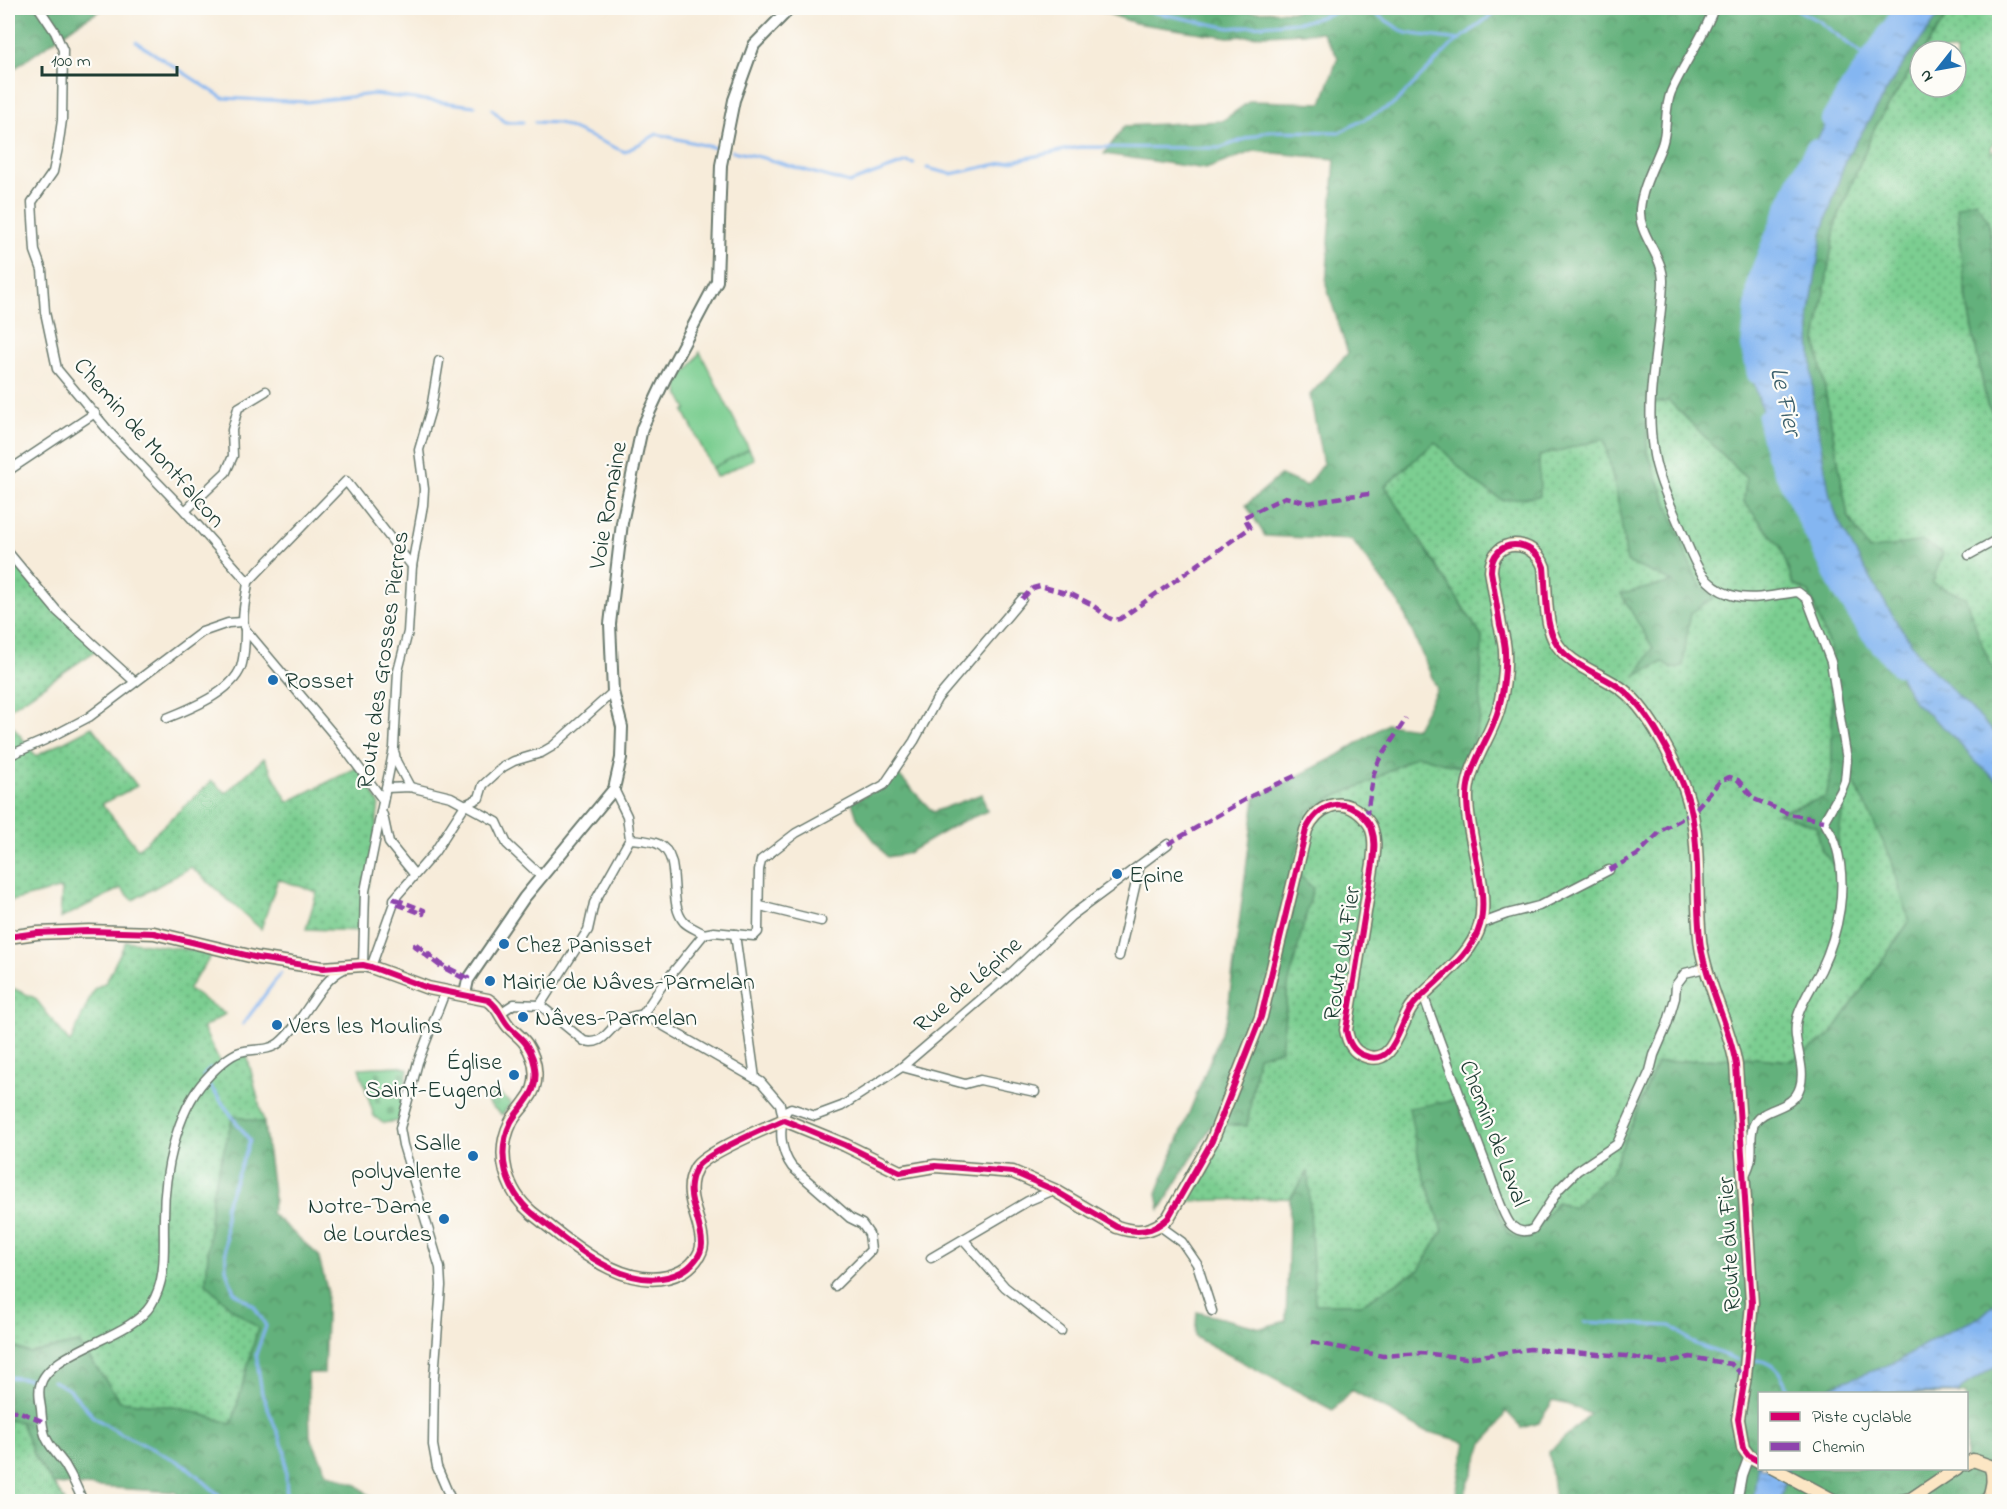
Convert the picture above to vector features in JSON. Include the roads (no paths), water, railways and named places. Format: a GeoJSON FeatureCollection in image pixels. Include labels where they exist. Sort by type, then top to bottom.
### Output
{"type":"FeatureCollection","features":[{"type":"Feature","properties":{"kind":"main road","name":"Route du Fier"},"geometry":{"type":"LineString","coordinates":[[1160,1226],[1178,1202],[1212,1141],[1261,1017],[1306,830],[1311,819],[1320,810],[1344,804],[1354,807],[1369,822],[1375,843],[1346,1030],[1348,1041],[1361,1055],[1370,1058],[1378,1057],[1392,1048],[1410,1008],[1463,955],[1474,939],[1480,924],[1482,896],[1467,813],[1467,784],[1497,715],[1505,651],[1491,562],[1503,548],[1512,545],[1525,546],[1541,559],[1544,567],[1554,638],[1572,660],[1613,683],[1637,704],[1660,740],[1689,797],[1694,825],[1701,945],[1705,968],[1732,1040],[1735,1056],[1752,1304],[1737,1419],[1743,1448],[1754,1459]]}},
{"type":"Feature","properties":{"kind":"main road"},"geometry":{"type":"LineString","coordinates":[[8,937],[89,931],[154,933],[258,958],[323,968],[367,966],[428,988],[488,999],[500,1013],[504,1022],[525,1043],[535,1068],[534,1089],[516,1113],[504,1139],[503,1161],[509,1184],[524,1206],[597,1262],[640,1279],[672,1276],[685,1269],[696,1259],[702,1246],[701,1233],[691,1199],[692,1182],[697,1167],[721,1149],[784,1120],[845,1145],[900,1172],[935,1166],[1013,1172],[1054,1190],[1117,1227],[1128,1231],[1146,1232],[1160,1226]]}},
{"type":"Feature","properties":{"kind":"main road"},"geometry":{"type":"LineString","coordinates":[[1968,1463],[1973,1460],[1990,1466],[1993,1472],[1989,1498],[1983,1502]]}},
{"type":"Feature","properties":{"kind":"main road"},"geometry":{"type":"LineString","coordinates":[[1777,1470],[1837,1502]]}},
{"type":"Feature","properties":{"kind":"main road"},"geometry":{"type":"LineString","coordinates":[[1895,1502],[1911,1499],[1954,1470]]}},
{"type":"Feature","properties":{"kind":"street","name":"Chemin de Montfalcon"},"geometry":{"type":"LineString","coordinates":[[39,8],[55,32],[63,50],[62,120],[53,172],[32,202],[35,251],[42,270],[45,312],[57,369],[118,441],[185,511],[248,582]]}},
{"type":"Feature","properties":{"kind":"street","name":"Voie Romaine"},"geometry":{"type":"LineString","coordinates":[[465,994],[468,980],[524,898],[614,789],[621,758],[622,727],[613,692],[610,624],[622,523],[642,428],[665,378],[717,281],[721,165],[738,89],[754,45],[790,8]]}},
{"type":"Feature","properties":{"kind":"street"},"geometry":{"type":"LineString","coordinates":[[1714,8],[1705,32],[1670,94],[1665,118],[1666,132],[1646,184],[1640,211],[1644,231],[1658,259],[1663,280],[1652,379],[1650,427],[1652,448],[1656,467],[1693,560],[1706,581],[1716,589],[1743,599],[1798,592],[1803,595],[1831,662],[1847,760],[1845,781],[1824,821],[1836,845],[1840,867],[1840,913],[1822,966],[1797,1020],[1797,1053],[1802,1071],[1800,1086],[1789,1103],[1755,1122],[1752,1128],[1750,1163],[1744,1177]]}},
{"type":"Feature","properties":{"kind":"street","name":"Route des Grosses Pierres"},"geometry":{"type":"LineString","coordinates":[[367,966],[365,891],[393,748],[398,671],[408,632],[412,566],[423,505],[424,489],[419,450],[431,409],[439,361]]}},
{"type":"Feature","properties":{"kind":"street"},"geometry":{"type":"LineString","coordinates":[[185,511],[226,472],[232,456],[232,430],[238,408],[266,391]]}},
{"type":"Feature","properties":{"kind":"street"},"geometry":{"type":"LineString","coordinates":[[8,471],[95,413]]}},
{"type":"Feature","properties":{"kind":"street"},"geometry":{"type":"LineString","coordinates":[[167,718],[198,706],[234,677],[244,657],[248,582],[346,481],[412,566]]}},
{"type":"Feature","properties":{"kind":"street"},"geometry":{"type":"LineString","coordinates":[[1969,555],[2000,538]]}},
{"type":"Feature","properties":{"kind":"street"},"geometry":{"type":"LineString","coordinates":[[8,552],[57,611],[135,682]]}},
{"type":"Feature","properties":{"kind":"street"},"geometry":{"type":"LineString","coordinates":[[644,1014],[661,987],[704,934],[710,932],[754,936],[758,932],[761,861],[796,833],[884,785],[896,771],[937,699],[1022,599]]}},
{"type":"Feature","properties":{"kind":"street"},"geometry":{"type":"LineString","coordinates":[[8,756],[89,717],[202,632],[221,625],[244,625]]}},
{"type":"Feature","properties":{"kind":"street"},"geometry":{"type":"LineString","coordinates":[[244,625],[339,741],[383,801]]}},
{"type":"Feature","properties":{"kind":"street"},"geometry":{"type":"LineString","coordinates":[[367,966],[394,903],[394,898],[444,840],[465,805],[478,798],[483,785],[503,767],[514,761],[541,753],[553,746],[613,692]]}},
{"type":"Feature","properties":{"kind":"street"},"geometry":{"type":"LineString","coordinates":[[393,748],[396,761],[410,788]]}},
{"type":"Feature","properties":{"kind":"street"},"geometry":{"type":"LineString","coordinates":[[386,788],[410,788],[450,797],[497,822],[507,844],[542,877]]}},
{"type":"Feature","properties":{"kind":"street"},"geometry":{"type":"LineString","coordinates":[[540,1005],[588,930],[594,903],[630,839],[627,816],[614,789]]}},
{"type":"Feature","properties":{"kind":"street"},"geometry":{"type":"LineString","coordinates":[[382,810],[389,843],[414,874]]}},
{"type":"Feature","properties":{"kind":"street"},"geometry":{"type":"LineString","coordinates":[[630,839],[658,844],[667,853],[673,867],[678,910],[686,924],[704,934]]}},
{"type":"Feature","properties":{"kind":"street","name":"Rue de Lépine"},"geometry":{"type":"LineString","coordinates":[[784,1120],[785,1113],[791,1108],[815,1116],[842,1106],[902,1067],[1006,977],[1071,916],[1168,844]]}},
{"type":"Feature","properties":{"kind":"street"},"geometry":{"type":"LineString","coordinates":[[1119,956],[1140,865]]}},
{"type":"Feature","properties":{"kind":"street"},"geometry":{"type":"LineString","coordinates":[[1480,924],[1539,906],[1609,870]]}},
{"type":"Feature","properties":{"kind":"street"},"geometry":{"type":"LineString","coordinates":[[760,906],[821,921]]}},
{"type":"Feature","properties":{"kind":"street"},"geometry":{"type":"LineString","coordinates":[[735,934],[755,1078]]}},
{"type":"Feature","properties":{"kind":"street"},"geometry":{"type":"LineString","coordinates":[[83,1502],[74,1479],[54,1452],[45,1435],[39,1388],[43,1378],[62,1361],[138,1320],[151,1306],[163,1271],[165,1198],[172,1153],[184,1114],[196,1091],[206,1079],[234,1055],[243,1051],[269,1049],[277,1045],[305,1013],[330,978],[350,966]]}},
{"type":"Feature","properties":{"kind":"street","name":"Chemin de Laval"},"geometry":{"type":"LineString","coordinates":[[1423,994],[1451,1075],[1505,1213],[1512,1226],[1521,1232],[1527,1232],[1533,1229],[1560,1189],[1577,1171],[1617,1144],[1650,1071],[1667,1025],[1675,998],[1676,985],[1685,974],[1705,968]]}},
{"type":"Feature","properties":{"kind":"street"},"geometry":{"type":"LineString","coordinates":[[445,992],[418,1062],[400,1128],[440,1268],[433,1445],[436,1467],[452,1502]]}},
{"type":"Feature","properties":{"kind":"street"},"geometry":{"type":"LineString","coordinates":[[500,1013],[514,1004],[540,1005],[584,1041],[590,1043],[602,1040],[621,1019],[644,1014],[761,1082],[780,1104],[784,1120],[781,1146],[784,1157],[792,1167],[850,1218],[862,1224],[868,1234],[870,1250],[835,1286]]}},
{"type":"Feature","properties":{"kind":"street"},"geometry":{"type":"LineString","coordinates":[[902,1067],[965,1084],[980,1080],[1035,1092]]}},
{"type":"Feature","properties":{"kind":"street"},"geometry":{"type":"LineString","coordinates":[[931,1258],[1028,1201],[1054,1190]]}},
{"type":"Feature","properties":{"kind":"street"},"geometry":{"type":"LineString","coordinates":[[1160,1226],[1182,1242],[1197,1264],[1212,1311]]}},
{"type":"Feature","properties":{"kind":"street"},"geometry":{"type":"LineString","coordinates":[[964,1240],[1005,1287],[1061,1331]]}},
{"type":"Feature","properties":{"kind":"street"},"geometry":{"type":"LineString","coordinates":[[1737,1502],[1742,1475],[1754,1459]]}},
{"type":"Feature","properties":{"kind":"water"},"geometry":{"type":"Polygon","coordinates":[[[1904,8],[1944,8],[1922,39],[1908,39],[1908,58],[1845,161],[1822,234],[1809,318],[1814,406],[1830,496],[1838,520],[1893,616],[1923,660],[1999,737],[1999,782],[1976,762],[1949,732],[1914,702],[1893,664],[1840,588],[1815,530],[1774,452],[1754,383],[1750,346],[1751,309],[1757,276],[1796,178],[1848,88],[1904,8]]]}},
{"type":"Feature","properties":{"kind":"water"},"geometry":{"type":"Polygon","coordinates":[[[1999,1300],[1999,1364],[1959,1392],[1820,1392],[1898,1361],[1935,1338],[1980,1317],[1999,1300]]]}},
{"type":"Feature","properties":{"kind":"water"},"geometry":{"type":"Polygon","coordinates":[[[1758,1460],[1758,1470],[1788,1470],[1780,1501],[1753,1502],[1758,1460]]]}},
{"type":"Feature","properties":{"kind":"waterway"},"geometry":{"type":"LineString","coordinates":[[1148,11],[1230,28],[1306,21],[1349,8]]}},
{"type":"Feature","properties":{"kind":"waterway"},"geometry":{"type":"LineString","coordinates":[[1366,8],[1406,33],[1459,40]]}},
{"type":"Feature","properties":{"kind":"waterway"},"geometry":{"type":"LineString","coordinates":[[927,168],[951,174],[1079,147],[1220,148],[1268,131],[1340,132],[1394,104],[1452,45],[1501,8]]}},
{"type":"Feature","properties":{"kind":"waterway"},"geometry":{"type":"LineString","coordinates":[[1794,8],[1820,22],[1868,59]]}},
{"type":"Feature","properties":{"kind":"waterway","name":"Le Fier"},"geometry":{"type":"LineString","coordinates":[[1829,119],[1903,8]]}},
{"type":"Feature","properties":{"kind":"waterway"},"geometry":{"type":"LineString","coordinates":[[136,42],[223,98],[307,102],[373,94],[475,106]]}},
{"type":"Feature","properties":{"kind":"waterway"},"geometry":{"type":"LineString","coordinates":[[492,109],[505,122],[523,122]]}},
{"type":"Feature","properties":{"kind":"waterway"},"geometry":{"type":"LineString","coordinates":[[535,122],[559,123],[625,152],[657,134],[716,148]]}},
{"type":"Feature","properties":{"kind":"waterway","name":"Le Fier"},"geometry":{"type":"LineString","coordinates":[[1755,375],[1749,346],[1756,277],[1796,179],[1814,147]]}},
{"type":"Feature","properties":{"kind":"waterway"},"geometry":{"type":"LineString","coordinates":[[732,151],[849,183],[907,162],[914,164]]}},
{"type":"Feature","properties":{"kind":"waterway","name":"Le Fier"},"geometry":{"type":"LineString","coordinates":[[1765,417],[1773,453],[1839,589],[1867,632],[1898,668]]}},
{"type":"Feature","properties":{"kind":"waterway"},"geometry":{"type":"LineString","coordinates":[[243,1024],[281,973]]}},
{"type":"Feature","properties":{"kind":"waterway"},"geometry":{"type":"LineString","coordinates":[[203,1076],[211,1068]]}},
{"type":"Feature","properties":{"kind":"waterway"},"geometry":{"type":"LineString","coordinates":[[210,1086],[250,1141],[225,1207],[226,1269],[234,1292],[254,1306],[266,1326],[256,1354],[262,1394],[285,1451],[287,1502]]}},
{"type":"Feature","properties":{"kind":"waterway"},"geometry":{"type":"LineString","coordinates":[[1585,1322],[1671,1326],[1695,1344],[1738,1360]]}},
{"type":"Feature","properties":{"kind":"waterway"},"geometry":{"type":"LineString","coordinates":[[1754,1360],[1774,1366],[1789,1392]]}},
{"type":"Feature","properties":{"kind":"waterway"},"geometry":{"type":"LineString","coordinates":[[8,1377],[30,1379]]}},
{"type":"Feature","properties":{"kind":"waterway"},"geometry":{"type":"LineString","coordinates":[[53,1381],[70,1390],[95,1418],[185,1465],[227,1502]]}},
{"type":"Feature","properties":{"kind":"place","name":"Rosset"},"geometry":{"type":"Point","coordinates":[273,680]}},
{"type":"Feature","properties":{"kind":"place","name":"Epine"},"geometry":{"type":"Point","coordinates":[1117,874]}},
{"type":"Feature","properties":{"kind":"place","name":"Chez Panisset"},"geometry":{"type":"Point","coordinates":[504,944]}},
{"type":"Feature","properties":{"kind":"place","name":"Mairie de Nâves-Parmelan"},"geometry":{"type":"Point","coordinates":[490,981]}},
{"type":"Feature","properties":{"kind":"place","name":"Nâves-Parmelan"},"geometry":{"type":"Point","coordinates":[523,1017]}},
{"type":"Feature","properties":{"kind":"place","name":"Vers les Moulins"},"geometry":{"type":"Point","coordinates":[277,1025]}},
{"type":"Feature","properties":{"kind":"place","name":"Église Saint-Eugend"},"geometry":{"type":"Point","coordinates":[514,1075]}},
{"type":"Feature","properties":{"kind":"place","name":"Salle polyvalente"},"geometry":{"type":"Point","coordinates":[473,1156]}},
{"type":"Feature","properties":{"kind":"place","name":"Notre-Dame de Lourdes"},"geometry":{"type":"Point","coordinates":[444,1219]}}]}
